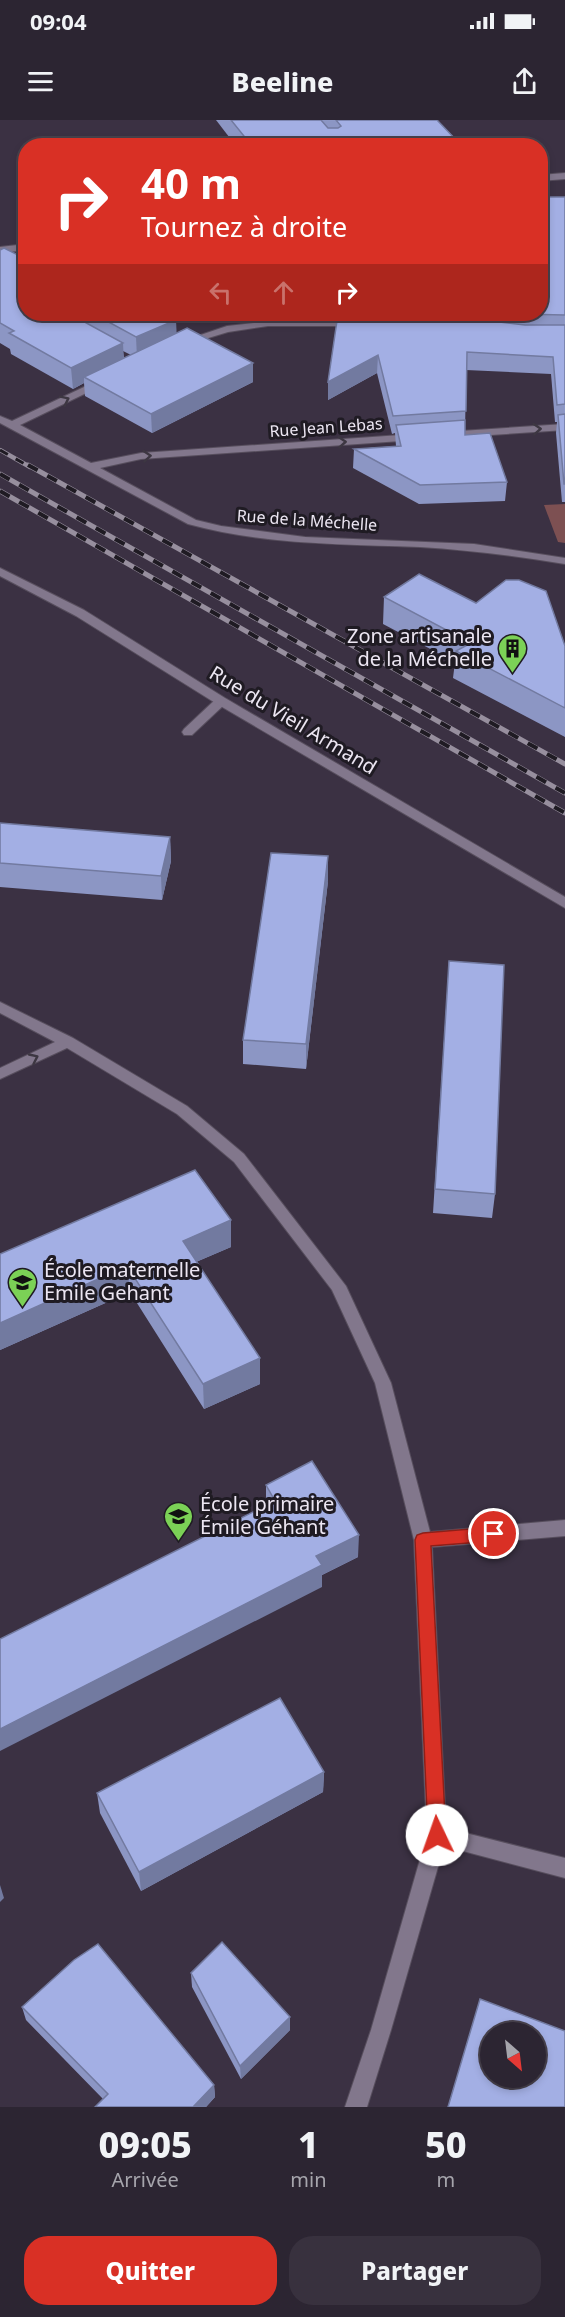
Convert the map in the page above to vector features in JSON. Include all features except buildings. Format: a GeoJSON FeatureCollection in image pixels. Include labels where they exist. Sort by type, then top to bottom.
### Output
{"type":"FeatureCollection","features":[{"type":"Feature","properties":{"kind":"street"},"geometry":{"type":"LineString","coordinates":[[548,177],[565,176]]}},
{"type":"Feature","properties":{"kind":"street"},"geometry":{"type":"LineString","coordinates":[[0,250],[18,248]]}},
{"type":"Feature","properties":{"kind":"street"},"geometry":{"type":"LineString","coordinates":[[175,346],[212,332],[252,323],[283,321]]}},
{"type":"Feature","properties":{"kind":"street"},"geometry":{"type":"LineString","coordinates":[[348,321],[371,324]]}},
{"type":"Feature","properties":{"kind":"street"},"geometry":{"type":"LineString","coordinates":[[12,425],[112,377]]}},
{"type":"Feature","properties":{"kind":"street","name":"Rue de la Méchelle"},"geometry":{"type":"LineString","coordinates":[[0,418],[192,522],[217,530],[295,539],[423,544],[565,561]]}},
{"type":"Feature","properties":{"kind":"street","name":"Rue Jean Lebas"},"geometry":{"type":"LineString","coordinates":[[90,466],[141,456],[565,427]]}},
{"type":"Feature","properties":{"kind":"street","name":"Rue du Vieil Armand"},"geometry":{"type":"LineString","coordinates":[[0,571],[80,613],[221,701],[565,903]]}},
{"type":"Feature","properties":{"kind":"street"},"geometry":{"type":"LineString","coordinates":[[0,587],[14,579]]}},
{"type":"Feature","properties":{"kind":"street"},"geometry":{"type":"LineString","coordinates":[[188,732],[221,701]]}},
{"type":"Feature","properties":{"kind":"street"},"geometry":{"type":"LineString","coordinates":[[0,1007],[68,1042],[182,1110],[239,1158],[338,1286],[383,1383],[423,1540],[437,1835],[356,2107]]}},
{"type":"Feature","properties":{"kind":"street"},"geometry":{"type":"LineString","coordinates":[[0,1074],[68,1042]]}},
{"type":"Feature","properties":{"kind":"street"},"geometry":{"type":"LineString","coordinates":[[423,1540],[565,1528]]}},
{"type":"Feature","properties":{"kind":"street"},"geometry":{"type":"LineString","coordinates":[[437,1835],[565,1868]]}},
{"type":"Feature","properties":{"kind":"shaded area"},"geometry":{"type":"Polygon","coordinates":[[[565,504],[565,543],[558,542],[544,505],[565,504]]]}},
{"type":"Feature","properties":{"kind":"railway"},"geometry":{"type":"LineString","coordinates":[[0,450],[30,467]]}},
{"type":"Feature","properties":{"kind":"railway"},"geometry":{"type":"LineString","coordinates":[[28,465],[565,764]]}},
{"type":"Feature","properties":{"kind":"railway"},"geometry":{"type":"LineString","coordinates":[[0,474],[565,793]]}},
{"type":"Feature","properties":{"kind":"railway"},"geometry":{"type":"LineString","coordinates":[[0,491],[565,813]]}},
{"type":"Feature","properties":{"kind":"place","name":"Zone artisanale de la Méchelle"},"geometry":{"type":"Point","coordinates":[513,674]}},
{"type":"Feature","properties":{"kind":"place","name":"École maternelle Emile Gehant"},"geometry":{"type":"Point","coordinates":[23,1308]}},
{"type":"Feature","properties":{"kind":"place","name":"École primaire Émile Géhant"},"geometry":{"type":"Point","coordinates":[179,1542]}},
{"type":"Feature","properties":{"kind":"route"},"geometry":{"type":"LineString","coordinates":[[437,1835],[423,1540],[494,1534]]}}]}
